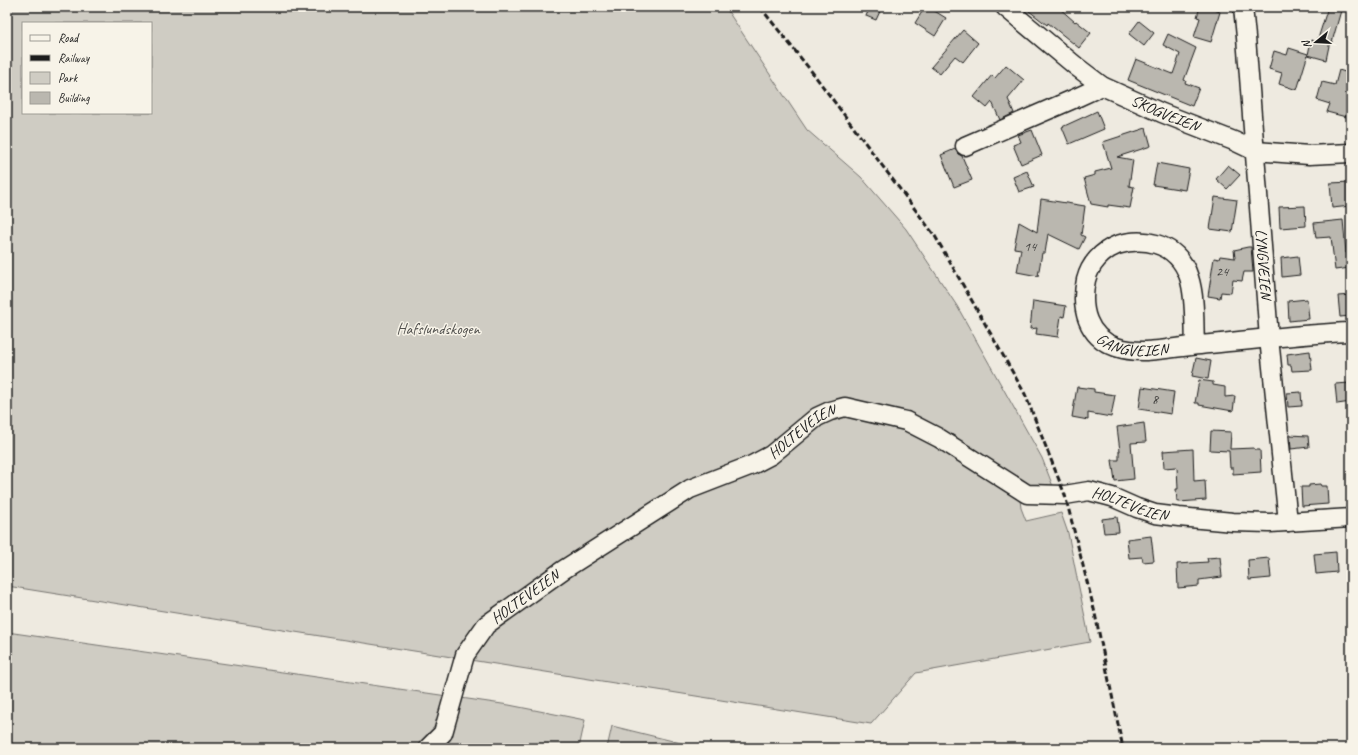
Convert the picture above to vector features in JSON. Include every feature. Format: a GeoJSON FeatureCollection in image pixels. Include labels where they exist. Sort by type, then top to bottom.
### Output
{"type":"FeatureCollection","features":[{"type":"Feature","properties":{"kind":"street","name":"SKOGVEIEN"},"geometry":{"type":"LineString","coordinates":[[1005,7],[1102,86],[1162,113],[1234,141],[1255,151],[1309,155],[1351,153]]}},
{"type":"Feature","properties":{"kind":"street","name":"LYNGVEIEN"},"geometry":{"type":"LineString","coordinates":[[1243,7],[1268,338],[1288,522]]}},
{"type":"Feature","properties":{"kind":"street"},"geometry":{"type":"LineString","coordinates":[[965,146],[1102,86]]}},
{"type":"Feature","properties":{"kind":"street","name":"GANGVEIEN"},"geometry":{"type":"LineString","coordinates":[[1195,345],[1191,283],[1182,262],[1176,256],[1164,247],[1150,242],[1136,241],[1114,246],[1099,257],[1090,268],[1087,278],[1084,310],[1088,321],[1099,337],[1116,347],[1137,351],[1151,351],[1268,338],[1351,332]]}},
{"type":"Feature","properties":{"kind":"street","name":"HOLTEVEIEN"},"geometry":{"type":"LineString","coordinates":[[428,748],[443,733],[465,655],[486,625],[563,570],[690,490],[752,465],[771,455],[817,417],[844,407],[906,421],[939,438],[1027,494],[1065,495],[1088,491],[1112,497],[1137,508],[1167,516],[1234,522],[1288,522],[1351,518]]}},
{"type":"Feature","properties":{"kind":"green space","name":"Hafslundskogen"},"geometry":{"type":"Polygon","coordinates":[[[7,7],[725,7],[807,130],[861,177],[906,229],[957,306],[1042,458],[1054,489],[1018,484],[1021,508],[1026,521],[1061,513],[1068,533],[1090,642],[916,673],[871,724],[7,586],[7,7]]]}},
{"type":"Feature","properties":{"kind":"green space"},"geometry":{"type":"Polygon","coordinates":[[[7,632],[509,705],[585,720],[579,748],[7,748],[7,632]]]}},
{"type":"Feature","properties":{"kind":"green space"},"geometry":{"type":"Polygon","coordinates":[[[612,726],[701,748],[607,748],[612,726]]]}},
{"type":"Feature","properties":{"kind":"building"},"geometry":{"type":"Polygon","coordinates":[[[870,7],[882,7],[876,20],[866,16],[870,7]]]}},
{"type":"Feature","properties":{"kind":"building"},"geometry":{"type":"Polygon","coordinates":[[[925,7],[928,7],[946,18],[935,36],[915,23],[925,7]]]}},
{"type":"Feature","properties":{"kind":"building"},"geometry":{"type":"Polygon","coordinates":[[[1024,7],[1058,7],[1075,22],[1076,21],[1091,33],[1079,48],[1048,23],[1047,25],[1024,7]]]}},
{"type":"Feature","properties":{"kind":"building"},"geometry":{"type":"Polygon","coordinates":[[[1200,7],[1205,7],[1220,12],[1211,42],[1194,37],[1200,18],[1197,17],[1200,7]]]}},
{"type":"Feature","properties":{"kind":"building"},"geometry":{"type":"Polygon","coordinates":[[[1328,7],[1342,7],[1332,42],[1330,41],[1326,60],[1308,55],[1311,40],[1317,42],[1328,7]]]}},
{"type":"Feature","properties":{"kind":"building"},"geometry":{"type":"Polygon","coordinates":[[[1139,21],[1154,33],[1144,46],[1129,34],[1139,21]]]}},
{"type":"Feature","properties":{"kind":"building"},"geometry":{"type":"Polygon","coordinates":[[[963,30],[978,43],[963,62],[955,56],[940,74],[931,67],[963,30]]]}},
{"type":"Feature","properties":{"kind":"building"},"geometry":{"type":"Polygon","coordinates":[[[1168,34],[1196,48],[1184,80],[1186,81],[1185,83],[1199,88],[1192,106],[1128,80],[1136,59],[1173,74],[1180,54],[1163,45],[1168,34]]]}},
{"type":"Feature","properties":{"kind":"building"},"geometry":{"type":"Polygon","coordinates":[[[1289,48],[1308,54],[1297,90],[1279,84],[1282,73],[1269,69],[1274,51],[1287,55],[1289,48]]]}},
{"type":"Feature","properties":{"kind":"building"},"geometry":{"type":"Polygon","coordinates":[[[1006,65],[1024,80],[1008,99],[1014,113],[1000,120],[992,102],[987,108],[974,97],[992,75],[995,78],[1006,65]]]}},
{"type":"Feature","properties":{"kind":"building"},"geometry":{"type":"Polygon","coordinates":[[[1339,70],[1351,74],[1351,115],[1347,114],[1346,117],[1327,112],[1330,104],[1317,100],[1322,82],[1335,85],[1339,70]]]}},
{"type":"Feature","properties":{"kind":"building"},"geometry":{"type":"Polygon","coordinates":[[[1097,111],[1104,129],[1069,144],[1062,127],[1097,111]]]}},
{"type":"Feature","properties":{"kind":"building"},"geometry":{"type":"Polygon","coordinates":[[[1146,128],[1151,146],[1117,157],[1133,160],[1129,186],[1134,187],[1130,208],[1108,205],[1108,207],[1091,204],[1084,178],[1095,175],[1095,172],[1111,168],[1103,142],[1146,128]]]}},
{"type":"Feature","properties":{"kind":"building"},"geometry":{"type":"Polygon","coordinates":[[[1032,130],[1042,155],[1021,164],[1013,145],[1021,142],[1018,135],[1032,130]]]}},
{"type":"Feature","properties":{"kind":"building"},"geometry":{"type":"Polygon","coordinates":[[[955,149],[958,154],[962,156],[972,180],[954,187],[941,155],[955,149]]]}},
{"type":"Feature","properties":{"kind":"building"},"geometry":{"type":"Polygon","coordinates":[[[1157,163],[1189,169],[1185,190],[1153,185],[1157,163]]]}},
{"type":"Feature","properties":{"kind":"building"},"geometry":{"type":"Polygon","coordinates":[[[1228,165],[1240,175],[1227,189],[1216,179],[1228,165]]]}},
{"type":"Feature","properties":{"kind":"building"},"geometry":{"type":"Polygon","coordinates":[[[1027,171],[1034,187],[1019,192],[1013,177],[1027,171]]]}},
{"type":"Feature","properties":{"kind":"building"},"geometry":{"type":"Polygon","coordinates":[[[1351,182],[1351,206],[1332,208],[1330,183],[1351,182]]]}},
{"type":"Feature","properties":{"kind":"building"},"geometry":{"type":"Polygon","coordinates":[[[1215,197],[1237,200],[1232,232],[1210,229],[1215,197]]]}},
{"type":"Feature","properties":{"kind":"building"},"geometry":{"type":"Polygon","coordinates":[[[1041,199],[1085,206],[1081,235],[1085,237],[1079,249],[1048,234],[1045,253],[1042,253],[1038,276],[1017,272],[1021,249],[1014,248],[1019,222],[1037,232],[1041,199]]]}},
{"type":"Feature","properties":{"kind":"building"},"geometry":{"type":"Polygon","coordinates":[[[1305,206],[1306,226],[1280,228],[1279,207],[1305,206]]]}},
{"type":"Feature","properties":{"kind":"building"},"geometry":{"type":"Polygon","coordinates":[[[1343,220],[1346,253],[1348,253],[1350,268],[1335,270],[1331,237],[1316,238],[1314,223],[1343,220]]]}},
{"type":"Feature","properties":{"kind":"building"},"geometry":{"type":"Polygon","coordinates":[[[1251,247],[1253,272],[1244,272],[1242,281],[1233,280],[1231,293],[1221,292],[1220,298],[1208,296],[1214,258],[1219,259],[1220,256],[1235,258],[1234,250],[1251,247]]]}},
{"type":"Feature","properties":{"kind":"building"},"geometry":{"type":"Polygon","coordinates":[[[1298,256],[1300,275],[1282,277],[1281,258],[1298,256]]]}},
{"type":"Feature","properties":{"kind":"building"},"geometry":{"type":"Polygon","coordinates":[[[1351,295],[1351,316],[1340,317],[1338,296],[1351,295]]]}},
{"type":"Feature","properties":{"kind":"building"},"geometry":{"type":"Polygon","coordinates":[[[1307,299],[1309,319],[1289,321],[1288,301],[1307,299]]]}},
{"type":"Feature","properties":{"kind":"building"},"geometry":{"type":"Polygon","coordinates":[[[1033,301],[1066,306],[1064,317],[1061,316],[1058,337],[1036,334],[1037,328],[1030,329],[1033,301]]]}},
{"type":"Feature","properties":{"kind":"building"},"geometry":{"type":"Polygon","coordinates":[[[1310,351],[1312,370],[1292,371],[1291,365],[1288,365],[1287,354],[1310,351]]]}},
{"type":"Feature","properties":{"kind":"building"},"geometry":{"type":"Polygon","coordinates":[[[1196,358],[1211,361],[1208,379],[1192,376],[1196,358]]]}},
{"type":"Feature","properties":{"kind":"building"},"geometry":{"type":"Polygon","coordinates":[[[1199,380],[1213,382],[1213,385],[1225,387],[1225,397],[1235,396],[1233,411],[1195,403],[1199,380]]]}},
{"type":"Feature","properties":{"kind":"building"},"geometry":{"type":"Polygon","coordinates":[[[1350,383],[1351,402],[1337,404],[1335,384],[1350,383]]]}},
{"type":"Feature","properties":{"kind":"building"},"geometry":{"type":"Polygon","coordinates":[[[1077,387],[1094,389],[1094,392],[1115,395],[1111,417],[1088,413],[1088,420],[1072,417],[1077,387]]]}},
{"type":"Feature","properties":{"kind":"building"},"geometry":{"type":"Polygon","coordinates":[[[1142,387],[1174,392],[1171,414],[1139,409],[1142,387]]]}},
{"type":"Feature","properties":{"kind":"building"},"geometry":{"type":"Polygon","coordinates":[[[1301,392],[1302,406],[1288,407],[1287,393],[1301,392]]]}},
{"type":"Feature","properties":{"kind":"building"},"geometry":{"type":"Polygon","coordinates":[[[1144,423],[1146,442],[1131,443],[1134,479],[1115,481],[1112,460],[1119,460],[1120,451],[1117,427],[1144,423]]]}},
{"type":"Feature","properties":{"kind":"building"},"geometry":{"type":"Polygon","coordinates":[[[1211,431],[1231,432],[1230,449],[1254,448],[1255,450],[1260,450],[1261,472],[1233,474],[1233,468],[1230,468],[1229,451],[1210,450],[1211,431]]]}},
{"type":"Feature","properties":{"kind":"building"},"geometry":{"type":"Polygon","coordinates":[[[1290,435],[1308,436],[1309,447],[1291,449],[1290,435]]]}},
{"type":"Feature","properties":{"kind":"building"},"geometry":{"type":"Polygon","coordinates":[[[1193,449],[1194,481],[1205,480],[1206,500],[1179,502],[1177,501],[1176,489],[1178,489],[1177,467],[1164,468],[1163,451],[1193,449]]]}},
{"type":"Feature","properties":{"kind":"building"},"geometry":{"type":"Polygon","coordinates":[[[1320,484],[1321,486],[1327,486],[1328,504],[1302,506],[1301,487],[1309,487],[1309,485],[1320,484]]]}},
{"type":"Feature","properties":{"kind":"building"},"geometry":{"type":"Polygon","coordinates":[[[1117,517],[1119,532],[1104,533],[1102,519],[1117,517]]]}},
{"type":"Feature","properties":{"kind":"building"},"geometry":{"type":"Polygon","coordinates":[[[1151,536],[1154,561],[1143,562],[1142,557],[1129,558],[1127,539],[1151,536]]]}},
{"type":"Feature","properties":{"kind":"building"},"geometry":{"type":"Polygon","coordinates":[[[1336,552],[1337,572],[1316,574],[1314,554],[1336,552]]]}},
{"type":"Feature","properties":{"kind":"building"},"geometry":{"type":"Polygon","coordinates":[[[1220,557],[1222,577],[1199,580],[1199,586],[1178,588],[1177,564],[1208,562],[1207,558],[1220,557]]]}},
{"type":"Feature","properties":{"kind":"building"},"geometry":{"type":"Polygon","coordinates":[[[1269,558],[1271,578],[1249,580],[1248,560],[1269,558]]]}},
{"type":"Feature","properties":{"kind":"railway"},"geometry":{"type":"LineString","coordinates":[[760,7],[812,72],[935,236],[1025,394],[1065,495],[1094,609],[1123,748]]}}]}
